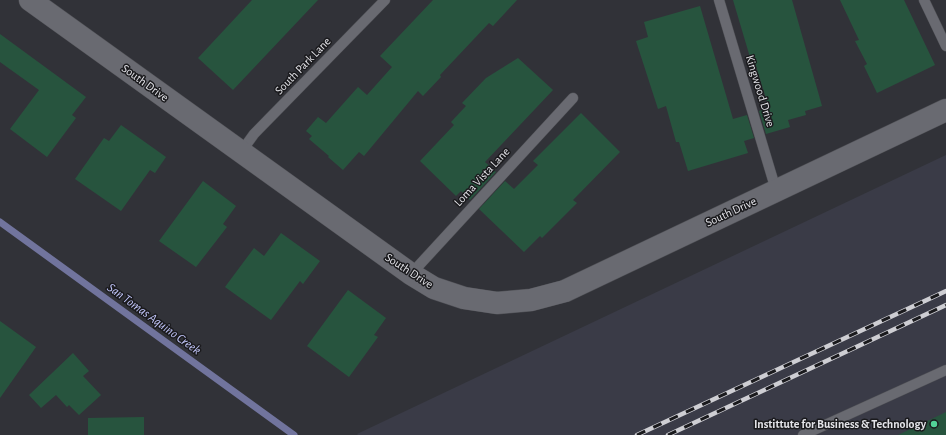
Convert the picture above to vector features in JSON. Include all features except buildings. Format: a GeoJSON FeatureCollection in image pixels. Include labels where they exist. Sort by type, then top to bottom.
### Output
{"type":"FeatureCollection","features":[{"type":"Feature","properties":{"kind":"street","name":"South Drive"},"geometry":{"type":"LineString","coordinates":[[30,0],[411,274],[434,288],[464,298],[497,303],[531,300],[565,291],[946,110]]}},
{"type":"Feature","properties":{"kind":"lane","name":"South Park Lane"},"geometry":{"type":"LineString","coordinates":[[241,152],[254,134],[385,0]]}},
{"type":"Feature","properties":{"kind":"lane","name":"Kingwood Drive"},"geometry":{"type":"LineString","coordinates":[[719,0],[776,190]]}},
{"type":"Feature","properties":{"kind":"lane"},"geometry":{"type":"LineString","coordinates":[[924,0],[946,46]]}},
{"type":"Feature","properties":{"kind":"lane","name":"Loma Vista Lane"},"geometry":{"type":"LineString","coordinates":[[411,274],[573,98]]}},
{"type":"Feature","properties":{"kind":"lane"},"geometry":{"type":"LineString","coordinates":[[803,435],[946,370]]}},
{"type":"Feature","properties":{"kind":"shaded area"},"geometry":{"type":"Polygon","coordinates":[[[946,155],[946,435],[357,434],[946,155]]]}},
{"type":"Feature","properties":{"kind":"waterway","name":"San Tomas Aquino Creek"},"geometry":{"type":"LineString","coordinates":[[0,222],[294,435]]}},
{"type":"Feature","properties":{"kind":"railway"},"geometry":{"type":"LineString","coordinates":[[637,435],[946,291]]}},
{"type":"Feature","properties":{"kind":"railway"},"geometry":{"type":"LineString","coordinates":[[668,435],[946,305]]}},
{"type":"Feature","properties":{"kind":"place","name":"Instittute for Business & Technology"},"geometry":{"type":"Point","coordinates":[934,424]}}]}
